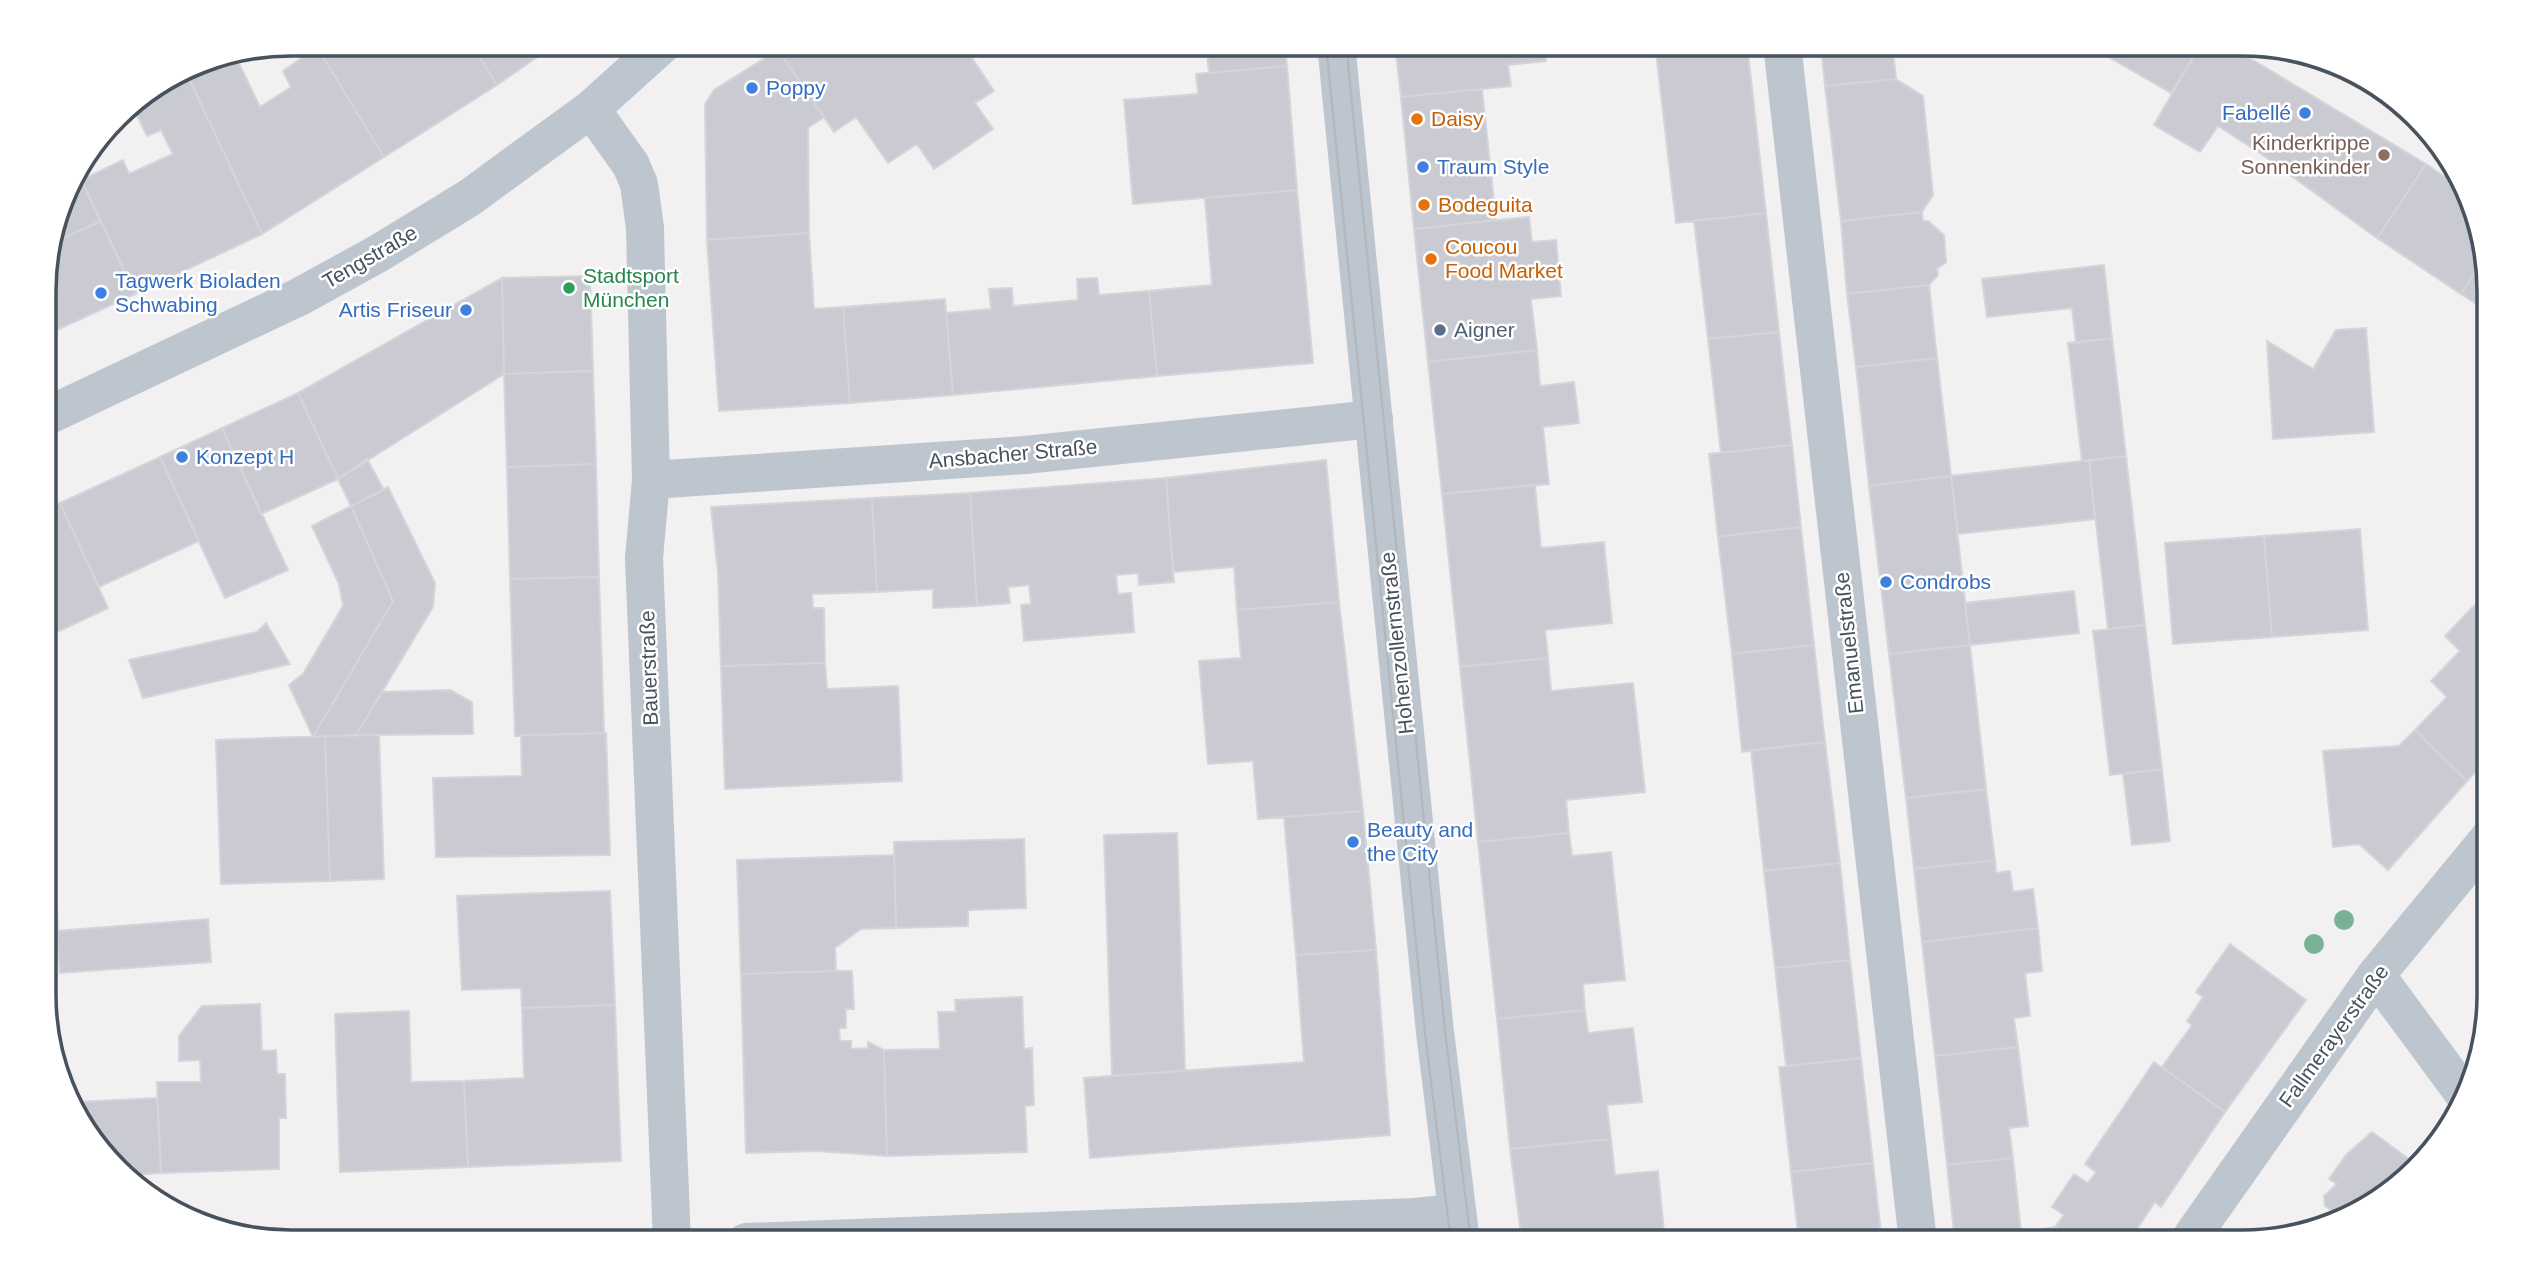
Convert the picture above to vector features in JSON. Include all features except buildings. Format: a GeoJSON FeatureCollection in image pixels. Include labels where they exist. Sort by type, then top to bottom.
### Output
{"type":"FeatureCollection","features":[{"type":"Feature","properties":{"kind":"street","name":"Tengstraße"},"geometry":{"type":"LineString","coordinates":[[57,411],[299,297],[379,253],[469,198],[591,108],[650,56]]}},
{"type":"Feature","properties":{"kind":"street","name":"Hohenzollernstraße"},"geometry":{"type":"LineString","coordinates":[[1337,56],[1435,1032],[1458,1228]]}},
{"type":"Feature","properties":{"kind":"street","name":"Emanuelstraße"},"geometry":{"type":"LineString","coordinates":[[1783,56],[1917,1229]]}},
{"type":"Feature","properties":{"kind":"street","name":"Bauerstraße"},"geometry":{"type":"LineString","coordinates":[[591,108],[631,165],[640,195],[645,228],[651,480],[645,558],[672,1230]]}},
{"type":"Feature","properties":{"kind":"street","name":"Ansbacher Straße"},"geometry":{"type":"LineString","coordinates":[[651,480],[1025,455],[1374,419]]}},
{"type":"Feature","properties":{"kind":"street","name":"Fallmerayerstraße"},"geometry":{"type":"LineString","coordinates":[[2197,1229],[2376,975],[2477,853]]}},
{"type":"Feature","properties":{"kind":"street"},"geometry":{"type":"LineString","coordinates":[[2376,975],[2458,1087]]}},
{"type":"Feature","properties":{"kind":"street"},"geometry":{"type":"LineString","coordinates":[[1077,1230],[1414,1217],[1458,1228]]}},
{"type":"Feature","properties":{"kind":"tram line"},"geometry":{"type":"LineString","coordinates":[[1327,56],[1425,1033],[1449,1229]]}},
{"type":"Feature","properties":{"kind":"tram line"},"geometry":{"type":"LineString","coordinates":[[1347,56],[1445,1031],[1469,1229]]}},
{"type":"Feature","properties":{"kind":"place","name":"Poppy"},"geometry":{"type":"Point","coordinates":[752,88]}},
{"type":"Feature","properties":{"kind":"place","name":"Fabellé"},"geometry":{"type":"Point","coordinates":[2305,113]}},
{"type":"Feature","properties":{"kind":"place","name":"Daisy"},"geometry":{"type":"Point","coordinates":[1417,119]}},
{"type":"Feature","properties":{"kind":"place","name":"Kinderkrippe Sonnenkinder"},"geometry":{"type":"Point","coordinates":[2384,155]}},
{"type":"Feature","properties":{"kind":"place","name":"Traum Style"},"geometry":{"type":"Point","coordinates":[1423,167]}},
{"type":"Feature","properties":{"kind":"place","name":"Bodeguita"},"geometry":{"type":"Point","coordinates":[1424,205]}},
{"type":"Feature","properties":{"kind":"place","name":"Coucou Food Market"},"geometry":{"type":"Point","coordinates":[1431,259]}},
{"type":"Feature","properties":{"kind":"place","name":"Stadtsport München"},"geometry":{"type":"Point","coordinates":[569,288]}},
{"type":"Feature","properties":{"kind":"place","name":"Tagwerk Bioladen Schwabing"},"geometry":{"type":"Point","coordinates":[101,293]}},
{"type":"Feature","properties":{"kind":"place","name":"Artis Friseur"},"geometry":{"type":"Point","coordinates":[466,310]}},
{"type":"Feature","properties":{"kind":"place","name":"Aigner"},"geometry":{"type":"Point","coordinates":[1440,330]}},
{"type":"Feature","properties":{"kind":"place","name":"Konzept H"},"geometry":{"type":"Point","coordinates":[182,457]}},
{"type":"Feature","properties":{"kind":"place","name":"Condrobs"},"geometry":{"type":"Point","coordinates":[1886,582]}},
{"type":"Feature","properties":{"kind":"place","name":"Beauty and the City"},"geometry":{"type":"Point","coordinates":[1353,842]}}]}
